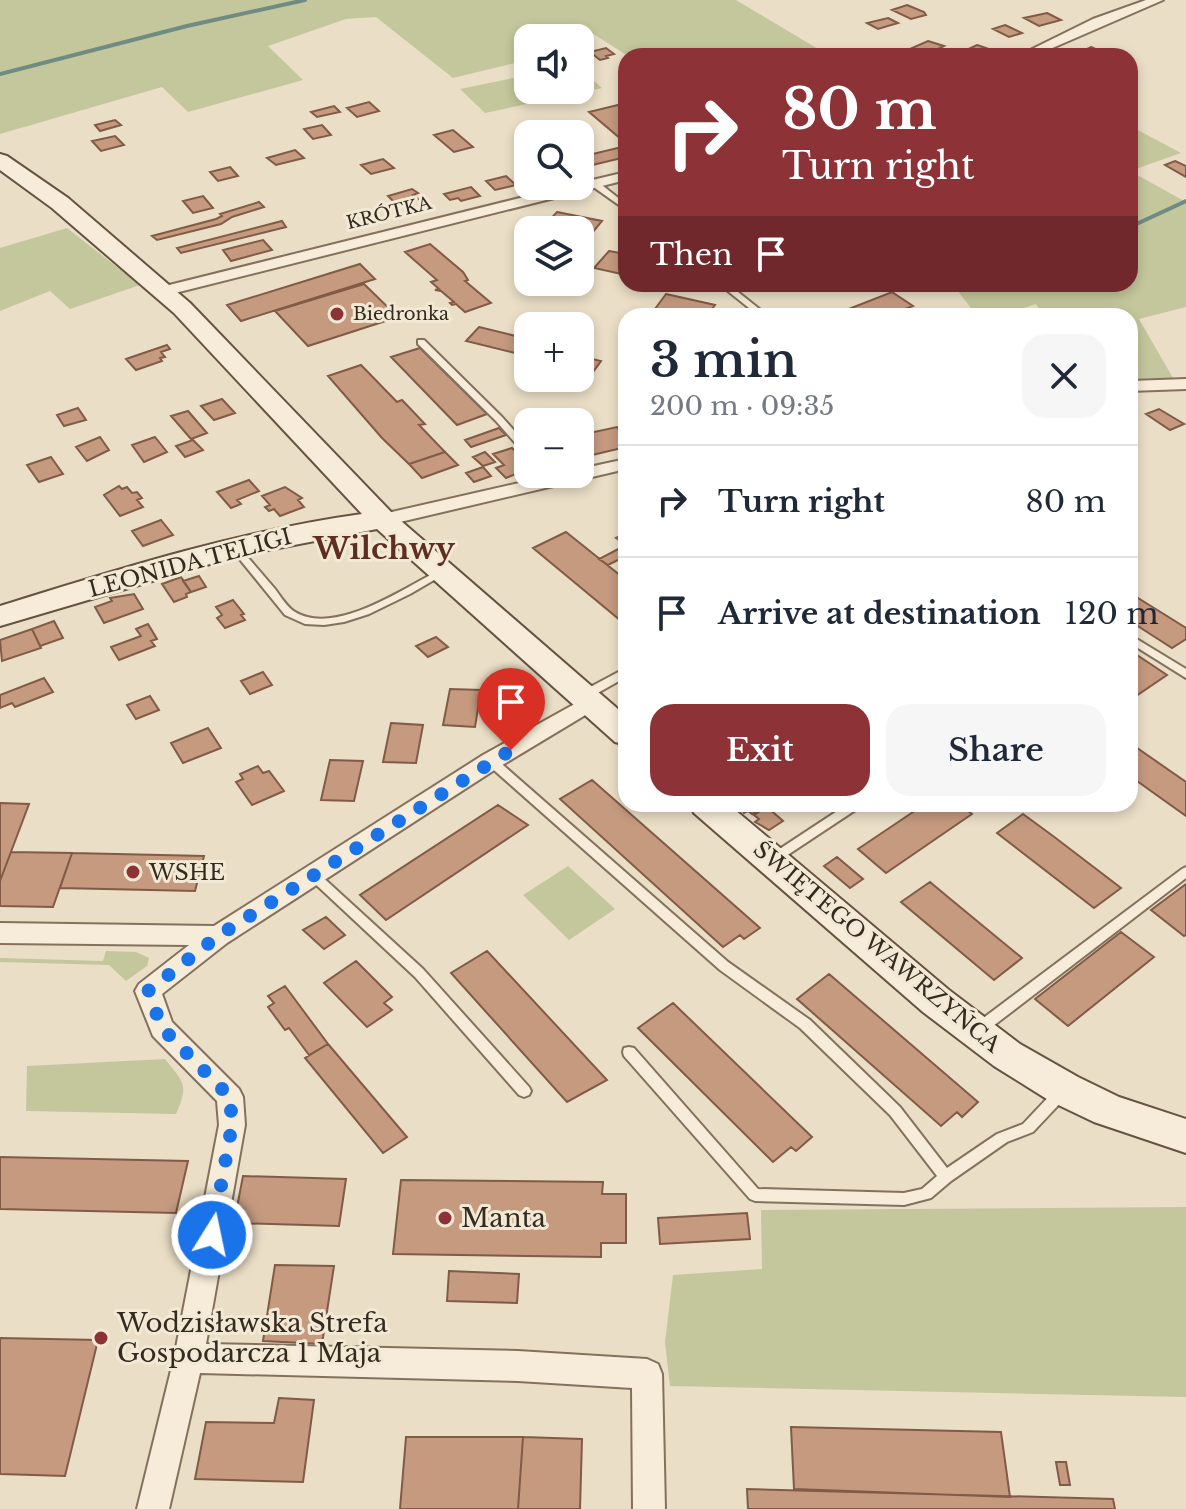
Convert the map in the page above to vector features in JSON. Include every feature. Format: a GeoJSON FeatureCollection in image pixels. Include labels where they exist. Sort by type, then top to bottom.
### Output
{"type":"FeatureCollection","features":[{"type":"Feature","properties":{"kind":"street"},"geometry":{"type":"LineString","coordinates":[[1041,48],[1097,22],[1157,0]]}},
{"type":"Feature","properties":{"kind":"street"},"geometry":{"type":"LineString","coordinates":[[0,160],[60,203],[163,291],[230,357],[383,520],[618,727]]}},
{"type":"Feature","properties":{"kind":"street","name":"KRÓTKA"},"geometry":{"type":"LineString","coordinates":[[163,291],[618,178]]}},
{"type":"Feature","properties":{"kind":"street"},"geometry":{"type":"LineString","coordinates":[[1138,386],[1186,384]]}},
{"type":"Feature","properties":{"kind":"street"},"geometry":{"type":"LineString","coordinates":[[594,470],[618,465]]}},
{"type":"Feature","properties":{"kind":"street"},"geometry":{"type":"LineString","coordinates":[[383,520],[514,487]]}},
{"type":"Feature","properties":{"kind":"street","name":"LEONIDA TELIGI"},"geometry":{"type":"LineString","coordinates":[[0,616],[147,570],[344,525],[383,520]]}},
{"type":"Feature","properties":{"kind":"street"},"geometry":{"type":"LineString","coordinates":[[153,1509],[189,1358],[232,1125],[230,1097],[162,1028],[148,991],[218,936],[491,761],[551,728],[586,700]]}},
{"type":"Feature","properties":{"kind":"street","name":"ŚWIĘTEGO WAWRZYŃCA"},"geometry":{"type":"LineString","coordinates":[[715,812],[925,992],[1007,1055],[1064,1089],[1108,1110],[1186,1136]]}},
{"type":"Feature","properties":{"kind":"street"},"geometry":{"type":"LineString","coordinates":[[0,933],[218,936]]}},
{"type":"Feature","properties":{"kind":"street"},"geometry":{"type":"LineString","coordinates":[[189,1358],[518,1366],[647,1374],[649,1509]]}},
{"type":"Feature","properties":{"kind":"lane"},"geometry":{"type":"LineString","coordinates":[[595,184],[618,202]]}},
{"type":"Feature","properties":{"kind":"lane"},"geometry":{"type":"LineString","coordinates":[[733,292],[754,308]]}},
{"type":"Feature","properties":{"kind":"lane"},"geometry":{"type":"LineString","coordinates":[[421,342],[514,435]]}},
{"type":"Feature","properties":{"kind":"lane"},"geometry":{"type":"LineString","coordinates":[[236,549],[289,613],[296,619],[317,624],[355,615],[441,573]]}},
{"type":"Feature","properties":{"kind":"lane"},"geometry":{"type":"LineString","coordinates":[[1138,643],[1186,674]]}},
{"type":"Feature","properties":{"kind":"lane"},"geometry":{"type":"LineString","coordinates":[[586,700],[618,678]]}},
{"type":"Feature","properties":{"kind":"lane"},"geometry":{"type":"LineString","coordinates":[[491,761],[724,966],[805,1024],[895,1111],[946,1177]]}},
{"type":"Feature","properties":{"kind":"lane"},"geometry":{"type":"LineString","coordinates":[[771,860],[844,812]]}},
{"type":"Feature","properties":{"kind":"lane"},"geometry":{"type":"LineString","coordinates":[[976,1032],[1186,872]]}},
{"type":"Feature","properties":{"kind":"lane"},"geometry":{"type":"LineString","coordinates":[[314,876],[419,973],[524,1091]]}},
{"type":"Feature","properties":{"kind":"lane"},"geometry":{"type":"LineString","coordinates":[[629,1052],[755,1195],[904,1199],[926,1194],[1002,1138],[1028,1128],[1064,1089]]}},
{"type":"Feature","properties":{"kind":"green space"},"geometry":{"type":"Polygon","coordinates":[[[0,0],[736,0],[817,48],[618,50],[594,34],[594,24],[514,24],[514,63],[453,78],[376,17],[346,19],[268,46],[303,80],[188,112],[162,87],[0,134],[0,0]]]}},
{"type":"Feature","properties":{"kind":"green space"},"geometry":{"type":"Polygon","coordinates":[[[514,78],[514,104],[527,104],[485,113],[460,89],[514,78]]]}},
{"type":"Feature","properties":{"kind":"green space"},"geometry":{"type":"Polygon","coordinates":[[[1138,130],[1181,153],[1138,168],[1138,130]]]}},
{"type":"Feature","properties":{"kind":"green space"},"geometry":{"type":"Polygon","coordinates":[[[1138,175],[1186,202],[1186,307],[1139,319],[1173,378],[1138,379],[1138,308],[1039,308],[1036,304],[1024,308],[971,308],[959,292],[1138,292],[1138,175]]]}},
{"type":"Feature","properties":{"kind":"green space"},"geometry":{"type":"Polygon","coordinates":[[[67,228],[140,285],[70,309],[50,291],[0,311],[0,248],[67,228]]]}},
{"type":"Feature","properties":{"kind":"green space"},"geometry":{"type":"Polygon","coordinates":[[[568,866],[615,909],[569,940],[523,895],[568,866]]]}},
{"type":"Feature","properties":{"kind":"green space"},"geometry":{"type":"Polygon","coordinates":[[[106,951],[136,952],[149,958],[147,966],[126,981],[109,965],[0,962],[0,958],[103,961],[106,951]]]}},
{"type":"Feature","properties":{"kind":"green space"},"geometry":{"type":"Polygon","coordinates":[[[165,1059],[182,1084],[176,1114],[26,1111],[27,1066],[165,1059]]]}},
{"type":"Feature","properties":{"kind":"green space"},"geometry":{"type":"Polygon","coordinates":[[[1186,1207],[1186,1397],[670,1386],[665,1342],[673,1275],[762,1269],[761,1210],[1186,1207]]]}},
{"type":"Feature","properties":{"kind":"building"},"geometry":{"type":"Polygon","coordinates":[[[907,5],[926,15],[911,19],[892,10],[907,5]]]}},
{"type":"Feature","properties":{"kind":"building"},"geometry":{"type":"Polygon","coordinates":[[[1047,13],[1061,20],[1039,26],[1024,18],[1047,13]]]}},
{"type":"Feature","properties":{"kind":"building"},"geometry":{"type":"Polygon","coordinates":[[[888,18],[898,23],[878,29],[867,23],[888,18]]]}},
{"type":"Feature","properties":{"kind":"building"},"geometry":{"type":"Polygon","coordinates":[[[1005,25],[1022,33],[1009,37],[993,29],[1005,25]]]}},
{"type":"Feature","properties":{"kind":"building"},"geometry":{"type":"Polygon","coordinates":[[[928,41],[944,46],[940,48],[912,48],[928,41]]]}},
{"type":"Feature","properties":{"kind":"building"},"geometry":{"type":"Polygon","coordinates":[[[606,48],[614,54],[600,60],[594,51],[606,48]]]}},
{"type":"Feature","properties":{"kind":"building"},"geometry":{"type":"Polygon","coordinates":[[[369,102],[379,111],[357,117],[347,108],[369,102]]]}},
{"type":"Feature","properties":{"kind":"building"},"geometry":{"type":"Polygon","coordinates":[[[618,105],[618,136],[589,112],[618,105]]]}},
{"type":"Feature","properties":{"kind":"building"},"geometry":{"type":"Polygon","coordinates":[[[334,106],[340,112],[317,117],[311,112],[334,106]]]}},
{"type":"Feature","properties":{"kind":"building"},"geometry":{"type":"Polygon","coordinates":[[[115,120],[121,125],[100,131],[95,125],[115,120]]]}},
{"type":"Feature","properties":{"kind":"building"},"geometry":{"type":"Polygon","coordinates":[[[322,125],[331,135],[313,139],[304,129],[322,125]]]}},
{"type":"Feature","properties":{"kind":"building"},"geometry":{"type":"Polygon","coordinates":[[[453,130],[473,147],[454,152],[434,135],[453,130]]]}},
{"type":"Feature","properties":{"kind":"building"},"geometry":{"type":"Polygon","coordinates":[[[115,136],[124,145],[101,151],[92,141],[115,136]]]}},
{"type":"Feature","properties":{"kind":"building"},"geometry":{"type":"Polygon","coordinates":[[[618,148],[618,159],[594,165],[594,154],[618,148]]]}},
{"type":"Feature","properties":{"kind":"building"},"geometry":{"type":"Polygon","coordinates":[[[295,150],[304,158],[276,165],[267,158],[295,150]]]}},
{"type":"Feature","properties":{"kind":"building"},"geometry":{"type":"Polygon","coordinates":[[[383,159],[394,168],[371,174],[361,165],[383,159]]]}},
{"type":"Feature","properties":{"kind":"building"},"geometry":{"type":"Polygon","coordinates":[[[1175,161],[1186,166],[1186,177],[1165,165],[1175,161]]]}},
{"type":"Feature","properties":{"kind":"building"},"geometry":{"type":"Polygon","coordinates":[[[230,167],[238,176],[218,181],[210,172],[230,167]]]}},
{"type":"Feature","properties":{"kind":"building"},"geometry":{"type":"Polygon","coordinates":[[[506,176],[514,185],[495,190],[486,181],[506,176]]]}},
{"type":"Feature","properties":{"kind":"building"},"geometry":{"type":"Polygon","coordinates":[[[471,187],[480,196],[461,201],[458,198],[450,200],[444,194],[471,187]]]}},
{"type":"Feature","properties":{"kind":"building"},"geometry":{"type":"Polygon","coordinates":[[[412,189],[418,193],[413,195],[418,199],[397,205],[388,196],[412,189]]]}},
{"type":"Feature","properties":{"kind":"building"},"geometry":{"type":"Polygon","coordinates":[[[203,196],[213,208],[193,213],[183,201],[203,196]]]}},
{"type":"Feature","properties":{"kind":"building"},"geometry":{"type":"Polygon","coordinates":[[[259,202],[264,207],[232,217],[221,224],[157,240],[152,236],[216,219],[222,216],[220,214],[259,202]]]}},
{"type":"Feature","properties":{"kind":"building"},"geometry":{"type":"Polygon","coordinates":[[[557,212],[577,216],[553,216],[557,212]]]}},
{"type":"Feature","properties":{"kind":"building"},"geometry":{"type":"Polygon","coordinates":[[[594,219],[602,221],[594,231],[594,219]]]}},
{"type":"Feature","properties":{"kind":"building"},"geometry":{"type":"Polygon","coordinates":[[[282,221],[286,227],[181,253],[177,248],[282,221]]]}},
{"type":"Feature","properties":{"kind":"building"},"geometry":{"type":"Polygon","coordinates":[[[263,240],[272,250],[231,261],[223,250],[263,240]]]}},
{"type":"Feature","properties":{"kind":"building"},"geometry":{"type":"Polygon","coordinates":[[[430,244],[463,272],[468,280],[465,281],[491,303],[465,312],[456,304],[452,305],[450,303],[454,302],[441,291],[435,290],[439,289],[431,282],[437,280],[405,252],[430,244]]]}},
{"type":"Feature","properties":{"kind":"building"},"geometry":{"type":"Polygon","coordinates":[[[609,251],[618,253],[618,273],[594,268],[609,251]]]}},
{"type":"Feature","properties":{"kind":"building"},"geometry":{"type":"Polygon","coordinates":[[[360,264],[375,279],[241,321],[227,305],[360,264]]]}},
{"type":"Feature","properties":{"kind":"building","name":"Biedronka"},"geometry":{"type":"Polygon","coordinates":[[[364,284],[398,317],[308,346],[275,311],[364,284]]]}},
{"type":"Feature","properties":{"kind":"building"},"geometry":{"type":"Polygon","coordinates":[[[892,292],[913,306],[908,308],[851,308],[892,292]]]}},
{"type":"Feature","properties":{"kind":"building"},"geometry":{"type":"Polygon","coordinates":[[[666,294],[715,305],[713,308],[656,308],[666,294]]]}},
{"type":"Feature","properties":{"kind":"building"},"geometry":{"type":"Polygon","coordinates":[[[479,327],[514,336],[514,353],[466,341],[479,327]]]}},
{"type":"Feature","properties":{"kind":"building"},"geometry":{"type":"Polygon","coordinates":[[[167,345],[170,349],[161,352],[165,357],[160,358],[162,361],[136,370],[126,359],[167,345]]]}},
{"type":"Feature","properties":{"kind":"building"},"geometry":{"type":"Polygon","coordinates":[[[420,348],[487,414],[457,425],[391,357],[420,348]]]}},
{"type":"Feature","properties":{"kind":"building"},"geometry":{"type":"Polygon","coordinates":[[[361,365],[397,402],[402,400],[425,424],[419,425],[445,452],[409,464],[382,438],[328,376],[361,365]]]}},
{"type":"Feature","properties":{"kind":"building"},"geometry":{"type":"Polygon","coordinates":[[[222,399],[235,413],[214,420],[201,406],[222,399]]]}},
{"type":"Feature","properties":{"kind":"building"},"geometry":{"type":"Polygon","coordinates":[[[78,408],[86,420],[64,426],[57,415],[78,408]]]}},
{"type":"Feature","properties":{"kind":"building"},"geometry":{"type":"Polygon","coordinates":[[[1159,409],[1184,424],[1170,430],[1146,414],[1159,409]]]}},
{"type":"Feature","properties":{"kind":"building"},"geometry":{"type":"Polygon","coordinates":[[[188,411],[207,433],[191,439],[171,416],[188,411]]]}},
{"type":"Feature","properties":{"kind":"building"},"geometry":{"type":"Polygon","coordinates":[[[617,427],[618,449],[594,455],[594,432],[617,427]]]}},
{"type":"Feature","properties":{"kind":"building"},"geometry":{"type":"Polygon","coordinates":[[[499,428],[506,435],[471,447],[465,440],[499,428]]]}},
{"type":"Feature","properties":{"kind":"building"},"geometry":{"type":"Polygon","coordinates":[[[100,437],[109,450],[87,461],[76,447],[100,437]]]}},
{"type":"Feature","properties":{"kind":"building"},"geometry":{"type":"Polygon","coordinates":[[[155,437],[167,452],[144,462],[132,445],[155,437]]]}},
{"type":"Feature","properties":{"kind":"building"},"geometry":{"type":"Polygon","coordinates":[[[193,440],[203,450],[185,457],[176,446],[193,440]]]}},
{"type":"Feature","properties":{"kind":"building"},"geometry":{"type":"Polygon","coordinates":[[[514,450],[514,475],[506,478],[496,468],[504,465],[493,454],[514,450]]]}},
{"type":"Feature","properties":{"kind":"building"},"geometry":{"type":"Polygon","coordinates":[[[445,452],[458,465],[422,478],[409,464],[445,452]]]}},
{"type":"Feature","properties":{"kind":"building"},"geometry":{"type":"Polygon","coordinates":[[[485,452],[495,462],[483,466],[473,457],[485,452]]]}},
{"type":"Feature","properties":{"kind":"building"},"geometry":{"type":"Polygon","coordinates":[[[51,457],[63,474],[39,482],[27,465],[51,457]]]}},
{"type":"Feature","properties":{"kind":"building"},"geometry":{"type":"Polygon","coordinates":[[[483,467],[491,476],[474,482],[466,473],[483,467]]]}},
{"type":"Feature","properties":{"kind":"building"},"geometry":{"type":"Polygon","coordinates":[[[249,480],[259,491],[237,500],[241,504],[231,508],[217,492],[249,480]]]}},
{"type":"Feature","properties":{"kind":"building"},"geometry":{"type":"Polygon","coordinates":[[[119,486],[122,489],[127,487],[132,493],[137,492],[142,498],[137,500],[143,507],[120,516],[104,495],[119,486]]]}},
{"type":"Feature","properties":{"kind":"building"},"geometry":{"type":"Polygon","coordinates":[[[285,487],[302,498],[298,500],[304,507],[280,516],[274,509],[269,511],[265,507],[270,505],[262,496],[285,487]]]}},
{"type":"Feature","properties":{"kind":"building"},"geometry":{"type":"Polygon","coordinates":[[[161,520],[173,535],[143,546],[132,531],[161,520]]]}},
{"type":"Feature","properties":{"kind":"building"},"geometry":{"type":"Polygon","coordinates":[[[566,532],[618,574],[618,618],[533,548],[566,532]]]}},
{"type":"Feature","properties":{"kind":"building"},"geometry":{"type":"Polygon","coordinates":[[[618,549],[618,560],[608,565],[599,559],[618,549]]]}},
{"type":"Feature","properties":{"kind":"building"},"geometry":{"type":"Polygon","coordinates":[[[199,576],[206,587],[191,592],[183,581],[199,576]]]}},
{"type":"Feature","properties":{"kind":"building"},"geometry":{"type":"Polygon","coordinates":[[[181,577],[191,592],[174,602],[162,584],[181,577]]]}},
{"type":"Feature","properties":{"kind":"building"},"geometry":{"type":"Polygon","coordinates":[[[134,594],[143,609],[104,623],[95,607],[112,601],[110,598],[134,594]]]}},
{"type":"Feature","properties":{"kind":"building"},"geometry":{"type":"Polygon","coordinates":[[[1138,598],[1186,628],[1186,639],[1172,648],[1138,626],[1138,598]]]}},
{"type":"Feature","properties":{"kind":"building"},"geometry":{"type":"Polygon","coordinates":[[[233,600],[245,620],[225,628],[217,618],[222,615],[216,607],[233,600]]]}},
{"type":"Feature","properties":{"kind":"building"},"geometry":{"type":"Polygon","coordinates":[[[54,621],[63,638],[40,646],[32,629],[54,621]]]}},
{"type":"Feature","properties":{"kind":"building"},"geometry":{"type":"Polygon","coordinates":[[[148,624],[157,639],[151,641],[155,646],[119,660],[111,647],[141,636],[136,629],[148,624]]]}},
{"type":"Feature","properties":{"kind":"building"},"geometry":{"type":"Polygon","coordinates":[[[32,629],[41,648],[2,661],[0,640],[32,629]]]}},
{"type":"Feature","properties":{"kind":"building"},"geometry":{"type":"Polygon","coordinates":[[[436,637],[448,647],[428,657],[416,646],[436,637]]]}},
{"type":"Feature","properties":{"kind":"building"},"geometry":{"type":"Polygon","coordinates":[[[1138,656],[1167,675],[1138,695],[1138,656]]]}},
{"type":"Feature","properties":{"kind":"building"},"geometry":{"type":"Polygon","coordinates":[[[263,672],[272,685],[250,694],[241,681],[263,672]]]}},
{"type":"Feature","properties":{"kind":"building"},"geometry":{"type":"Polygon","coordinates":[[[44,678],[53,692],[15,707],[12,703],[0,708],[0,695],[44,678]]]}},
{"type":"Feature","properties":{"kind":"building"},"geometry":{"type":"Polygon","coordinates":[[[450,689],[481,690],[475,727],[443,725],[450,689]]]}},
{"type":"Feature","properties":{"kind":"building"},"geometry":{"type":"Polygon","coordinates":[[[150,696],[159,710],[136,719],[127,705],[150,696]]]}},
{"type":"Feature","properties":{"kind":"building"},"geometry":{"type":"Polygon","coordinates":[[[391,723],[423,725],[416,763],[383,762],[391,723]]]}},
{"type":"Feature","properties":{"kind":"building"},"geometry":{"type":"Polygon","coordinates":[[[208,728],[221,748],[183,763],[171,743],[208,728]]]}},
{"type":"Feature","properties":{"kind":"building"},"geometry":{"type":"Polygon","coordinates":[[[1138,749],[1186,782],[1186,816],[1138,782],[1138,749]]]}},
{"type":"Feature","properties":{"kind":"building"},"geometry":{"type":"Polygon","coordinates":[[[330,760],[363,761],[354,801],[321,800],[330,760]]]}},
{"type":"Feature","properties":{"kind":"building"},"geometry":{"type":"Polygon","coordinates":[[[258,766],[263,773],[269,771],[284,791],[252,805],[236,782],[243,779],[240,774],[258,766]]]}},
{"type":"Feature","properties":{"kind":"building"},"geometry":{"type":"Polygon","coordinates":[[[592,780],[618,803],[618,812],[628,812],[760,928],[744,939],[740,935],[723,947],[560,799],[592,780]]]}},
{"type":"Feature","properties":{"kind":"building"},"geometry":{"type":"Polygon","coordinates":[[[0,803],[29,804],[0,881],[0,803]]]}},
{"type":"Feature","properties":{"kind":"building"},"geometry":{"type":"Polygon","coordinates":[[[498,805],[528,825],[386,920],[360,895],[498,805]]]}},
{"type":"Feature","properties":{"kind":"building"},"geometry":{"type":"Polygon","coordinates":[[[773,812],[783,821],[769,830],[755,822],[759,819],[754,815],[773,812]]]}},
{"type":"Feature","properties":{"kind":"building"},"geometry":{"type":"Polygon","coordinates":[[[913,812],[972,814],[886,873],[858,849],[913,812]]]}},
{"type":"Feature","properties":{"kind":"building"},"geometry":{"type":"Polygon","coordinates":[[[1023,814],[1121,888],[1094,908],[997,833],[1023,814]]]}},
{"type":"Feature","properties":{"kind":"building"},"geometry":{"type":"Polygon","coordinates":[[[11,852],[72,853],[53,907],[0,906],[0,881],[11,852]]]}},
{"type":"Feature","properties":{"kind":"building","name":"WSHE"},"geometry":{"type":"Polygon","coordinates":[[[72,853],[204,856],[195,891],[60,888],[72,853]]]}},
{"type":"Feature","properties":{"kind":"building"},"geometry":{"type":"Polygon","coordinates":[[[837,857],[863,879],[850,888],[824,866],[837,857]]]}},
{"type":"Feature","properties":{"kind":"building"},"geometry":{"type":"Polygon","coordinates":[[[930,882],[1022,958],[994,980],[901,902],[930,882]]]}},
{"type":"Feature","properties":{"kind":"building"},"geometry":{"type":"Polygon","coordinates":[[[1186,884],[1186,935],[1184,936],[1151,910],[1186,884]]]}},
{"type":"Feature","properties":{"kind":"building"},"geometry":{"type":"Polygon","coordinates":[[[326,917],[345,935],[324,949],[303,930],[326,917]]]}},
{"type":"Feature","properties":{"kind":"building"},"geometry":{"type":"Polygon","coordinates":[[[1121,932],[1154,957],[1068,1026],[1035,999],[1121,932]]]}},
{"type":"Feature","properties":{"kind":"building"},"geometry":{"type":"Polygon","coordinates":[[[487,951],[607,1080],[567,1102],[451,973],[487,951]]]}},
{"type":"Feature","properties":{"kind":"building"},"geometry":{"type":"Polygon","coordinates":[[[356,961],[392,997],[384,1003],[392,1010],[367,1027],[324,983],[356,961]]]}},
{"type":"Feature","properties":{"kind":"building"},"geometry":{"type":"Polygon","coordinates":[[[829,974],[978,1102],[962,1117],[957,1112],[941,1126],[797,999],[829,974]]]}},
{"type":"Feature","properties":{"kind":"building"},"geometry":{"type":"Polygon","coordinates":[[[285,986],[328,1044],[309,1055],[268,1007],[274,1003],[268,996],[285,986]]]}},
{"type":"Feature","properties":{"kind":"building"},"geometry":{"type":"Polygon","coordinates":[[[673,1003],[812,1137],[796,1151],[791,1147],[773,1162],[638,1028],[673,1003]]]}},
{"type":"Feature","properties":{"kind":"building"},"geometry":{"type":"Polygon","coordinates":[[[328,1044],[407,1137],[383,1153],[305,1058],[328,1044]]]}},
{"type":"Feature","properties":{"kind":"building"},"geometry":{"type":"Polygon","coordinates":[[[0,1157],[188,1161],[176,1213],[0,1209],[0,1157]]]}},
{"type":"Feature","properties":{"kind":"building"},"geometry":{"type":"Polygon","coordinates":[[[243,1176],[346,1179],[339,1226],[234,1223],[243,1176]]]}},
{"type":"Feature","properties":{"kind":"building"},"geometry":{"type":"Polygon","coordinates":[[[401,1180],[603,1182],[602,1194],[626,1194],[626,1243],[601,1243],[601,1257],[393,1254],[401,1180]]]}},
{"type":"Feature","properties":{"kind":"building"},"geometry":{"type":"Polygon","coordinates":[[[747,1213],[750,1239],[660,1244],[658,1218],[747,1213]]]}},
{"type":"Feature","properties":{"kind":"building"},"geometry":{"type":"Polygon","coordinates":[[[275,1265],[334,1266],[322,1344],[263,1341],[275,1265]]]}},
{"type":"Feature","properties":{"kind":"building"},"geometry":{"type":"Polygon","coordinates":[[[449,1271],[519,1274],[517,1303],[447,1301],[449,1271]]]}},
{"type":"Feature","properties":{"kind":"building"},"geometry":{"type":"Polygon","coordinates":[[[0,1338],[98,1340],[65,1476],[0,1474],[0,1338]]]}},
{"type":"Feature","properties":{"kind":"building"},"geometry":{"type":"Polygon","coordinates":[[[279,1398],[314,1400],[303,1482],[195,1479],[206,1422],[274,1423],[279,1398]]]}},
{"type":"Feature","properties":{"kind":"building"},"geometry":{"type":"Polygon","coordinates":[[[791,1427],[1001,1432],[1010,1497],[794,1489],[791,1427]]]}},
{"type":"Feature","properties":{"kind":"building"},"geometry":{"type":"Polygon","coordinates":[[[406,1437],[523,1437],[518,1509],[400,1509],[406,1437]]]}},
{"type":"Feature","properties":{"kind":"building"},"geometry":{"type":"Polygon","coordinates":[[[523,1437],[582,1439],[580,1509],[518,1509],[523,1437]]]}},
{"type":"Feature","properties":{"kind":"building"},"geometry":{"type":"Polygon","coordinates":[[[1056,1462],[1066,1462],[1070,1485],[1060,1485],[1056,1462]]]}},
{"type":"Feature","properties":{"kind":"building"},"geometry":{"type":"Polygon","coordinates":[[[747,1489],[1113,1499],[1115,1509],[748,1509],[747,1489]]]}},
{"type":"Feature","properties":{"kind":"waterway"},"geometry":{"type":"LineString","coordinates":[[0,74],[187,26],[305,0]]}},
{"type":"Feature","properties":{"kind":"waterway"},"geometry":{"type":"LineString","coordinates":[[1138,223],[1186,201]]}},
{"type":"Feature","properties":{"kind":"place","name":"Biedronka"},"geometry":{"type":"Point","coordinates":[337,314]}},
{"type":"Feature","properties":{"kind":"place","name":"WSHE"},"geometry":{"type":"Point","coordinates":[133,872]}},
{"type":"Feature","properties":{"kind":"place","name":"Manta"},"geometry":{"type":"Point","coordinates":[445,1218]}},
{"type":"Feature","properties":{"kind":"place","name":"Wodzisławska Strefa Gospodarcza 1 Maja"},"geometry":{"type":"Point","coordinates":[101,1338]}},
{"type":"Feature","properties":{"kind":"district","name":"Wilchwy"},"geometry":{"type":"Point","coordinates":[384,548]}},
{"type":"Feature","properties":{"kind":"route"},"geometry":{"type":"LineString","coordinates":[[212,1235],[232,1125],[230,1097],[162,1028],[148,991],[167,973],[218,936],[511,750]]}}]}
